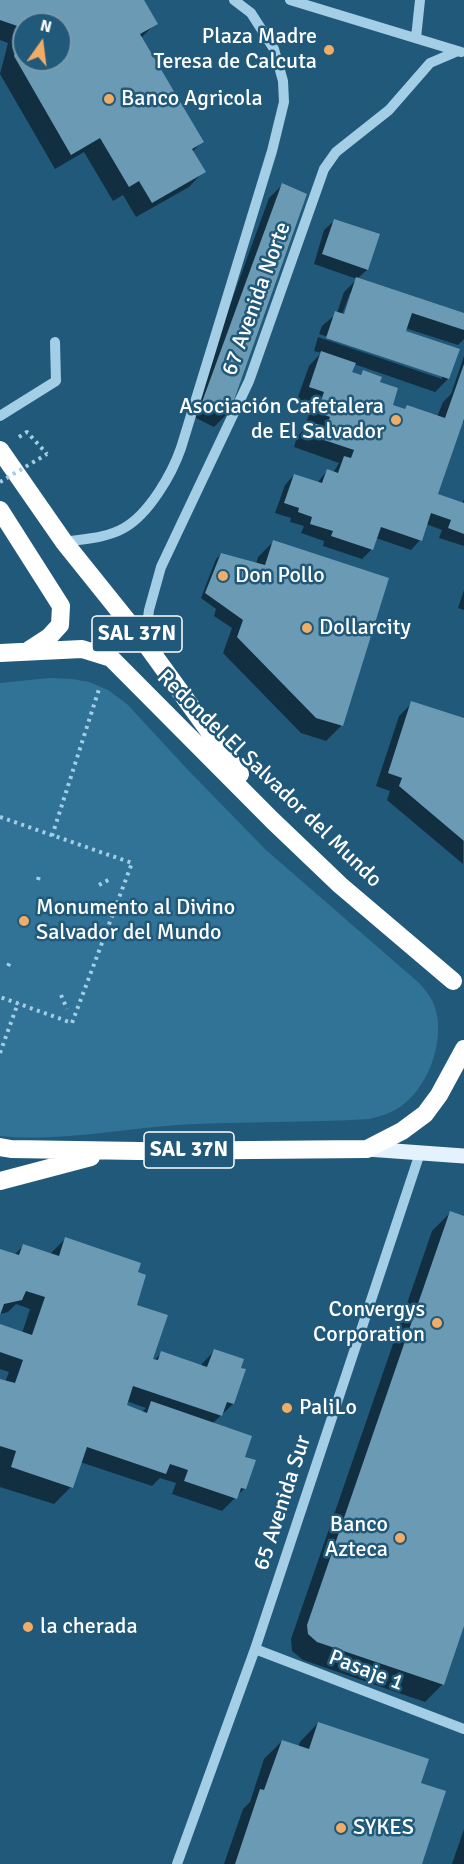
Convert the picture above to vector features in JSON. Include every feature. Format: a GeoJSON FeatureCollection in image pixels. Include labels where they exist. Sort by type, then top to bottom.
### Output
{"type":"FeatureCollection","features":[{"type":"Feature","properties":{"kind":"highway","name":"SAL 37N"},"geometry":{"type":"LineString","coordinates":[[0,450],[64,542],[145,643],[272,820]]}},
{"type":"Feature","properties":{"kind":"highway","name":"SAL 37N"},"geometry":{"type":"LineString","coordinates":[[0,510],[61,606],[60,625],[48,637],[29,650]]}},
{"type":"Feature","properties":{"kind":"highway","name":"Redondel El Salvador del Mundo"},"geometry":{"type":"LineString","coordinates":[[0,653],[82,649],[111,658],[340,885],[458,985]]}},
{"type":"Feature","properties":{"kind":"highway","name":"SAL 37N"},"geometry":{"type":"LineString","coordinates":[[0,1148],[367,1149],[402,1131],[425,1114],[439,1095],[464,1048]]}},
{"type":"Feature","properties":{"kind":"highway"},"geometry":{"type":"LineString","coordinates":[[0,1181],[115,1150]]}},
{"type":"Feature","properties":{"kind":"main road"},"geometry":{"type":"LineString","coordinates":[[367,1149],[464,1156]]}},
{"type":"Feature","properties":{"kind":"street","name":"67 Avenida Norte"},"geometry":{"type":"LineString","coordinates":[[64,542],[93,538],[124,528],[148,507],[174,467],[181,448],[272,151],[284,102],[283,81],[274,49],[252,13],[234,0]]}},
{"type":"Feature","properties":{"kind":"street"},"geometry":{"type":"LineString","coordinates":[[290,0],[461,52]]}},
{"type":"Feature","properties":{"kind":"street"},"geometry":{"type":"LineString","coordinates":[[416,38],[420,0]]}},
{"type":"Feature","properties":{"kind":"street","name":"67 Avenida Norte"},"geometry":{"type":"LineString","coordinates":[[145,643],[149,610],[161,567],[249,381],[324,169],[336,152],[389,110],[430,63],[461,52]]}},
{"type":"Feature","properties":{"kind":"street"},"geometry":{"type":"LineString","coordinates":[[0,416],[56,381],[55,342]]}},
{"type":"Feature","properties":{"kind":"street","name":"65 Avenida Sur"},"geometry":{"type":"LineString","coordinates":[[177,1864],[255,1649],[420,1153]]}},
{"type":"Feature","properties":{"kind":"street","name":"Pasaje 1"},"geometry":{"type":"LineString","coordinates":[[255,1649],[464,1728]]}},
{"type":"Feature","properties":{"kind":"path"},"geometry":{"type":"LineString","coordinates":[[0,482],[47,454],[27,432]]}},
{"type":"Feature","properties":{"kind":"path"},"geometry":{"type":"LineString","coordinates":[[52,836],[100,686]]}},
{"type":"Feature","properties":{"kind":"path"},"geometry":{"type":"LineString","coordinates":[[0,817],[132,863],[72,1023],[0,997]]}},
{"type":"Feature","properties":{"kind":"path"},"geometry":{"type":"LineString","coordinates":[[99,885],[112,878]]}},
{"type":"Feature","properties":{"kind":"path"},"geometry":{"type":"LineString","coordinates":[[61,995],[67,1009]]}},
{"type":"Feature","properties":{"kind":"path"},"geometry":{"type":"LineString","coordinates":[[0,1053],[18,1003]]}},
{"type":"Feature","properties":{"kind":"shaded area"},"geometry":{"type":"Polygon","coordinates":[[[49,678],[89,682],[108,690],[127,704],[266,850],[424,989],[432,999],[436,1011],[438,1036],[436,1049],[421,1085],[404,1104],[370,1119],[178,1125],[44,1137],[0,1136],[0,683],[49,678]]]}},
{"type":"Feature","properties":{"kind":"building","name":"Banco Agricola"},"geometry":{"type":"Polygon","coordinates":[[[0,0],[144,0],[158,24],[140,34],[204,142],[192,149],[206,172],[152,203],[139,181],[129,187],[100,138],[71,155],[23,72],[72,72],[72,12],[12,12],[12,24],[0,20],[0,0]]]}},
{"type":"Feature","properties":{"kind":"building"},"geometry":{"type":"Polygon","coordinates":[[[282,183],[307,194],[229,414],[202,402],[282,183]]]}},
{"type":"Feature","properties":{"kind":"building"},"geometry":{"type":"Polygon","coordinates":[[[334,219],[380,234],[368,270],[322,254],[334,219]]]}},
{"type":"Feature","properties":{"kind":"building","name":"Asociación Cafetalera de El Salvador"},"geometry":{"type":"Polygon","coordinates":[[[356,277],[464,313],[464,330],[412,313],[406,331],[460,349],[449,379],[326,338],[335,311],[344,314],[356,277]]]}},
{"type":"Feature","properties":{"kind":"building"},"geometry":{"type":"Polygon","coordinates":[[[321,351],[356,363],[352,372],[361,375],[363,370],[382,377],[380,382],[398,388],[393,405],[405,409],[407,405],[445,418],[464,364],[464,419],[438,494],[464,503],[464,534],[448,528],[451,520],[431,513],[422,541],[381,527],[373,550],[331,536],[333,531],[310,524],[312,517],[298,512],[299,508],[284,503],[294,474],[322,483],[327,469],[338,473],[344,456],[351,458],[354,450],[306,434],[310,422],[326,427],[330,417],[317,412],[324,392],[309,387],[321,351]]]}},
{"type":"Feature","properties":{"kind":"building","name":"Dollarcity"},"geometry":{"type":"Polygon","coordinates":[[[273,540],[389,578],[343,726],[316,718],[237,637],[243,620],[205,593],[221,553],[265,565],[273,540]]]}},
{"type":"Feature","properties":{"kind":"building"},"geometry":{"type":"Polygon","coordinates":[[[411,701],[464,718],[464,841],[399,786],[402,778],[388,773],[411,701]]]}},
{"type":"Feature","properties":{"kind":"building","name":"Banco Azteca"},"geometry":{"type":"Polygon","coordinates":[[[450,1211],[464,1216],[464,1626],[444,1685],[317,1642],[308,1634],[307,1625],[450,1211]]]}},
{"type":"Feature","properties":{"kind":"building"},"geometry":{"type":"Polygon","coordinates":[[[65,1237],[141,1263],[138,1272],[146,1275],[137,1305],[168,1315],[153,1359],[158,1360],[161,1351],[207,1367],[214,1349],[244,1359],[241,1368],[246,1369],[234,1404],[227,1402],[222,1416],[133,1386],[127,1405],[147,1413],[151,1401],[252,1436],[245,1457],[256,1460],[246,1489],[241,1488],[237,1499],[184,1481],[188,1470],[170,1464],[166,1474],[87,1447],[73,1488],[11,1467],[16,1451],[0,1446],[0,1379],[15,1383],[23,1360],[0,1352],[0,1324],[32,1335],[45,1297],[26,1291],[22,1300],[4,1304],[0,1315],[0,1249],[19,1255],[23,1244],[59,1256],[65,1237]]]}},
{"type":"Feature","properties":{"kind":"building","name":"SYKES"},"geometry":{"type":"Polygon","coordinates":[[[318,1722],[429,1759],[421,1783],[446,1791],[422,1864],[235,1864],[260,1789],[264,1790],[282,1740],[309,1749],[318,1722]]]}},
{"type":"Feature","properties":{"kind":"place","name":"Plaza Madre Teresa de Calcuta"},"geometry":{"type":"Point","coordinates":[329,50]}},
{"type":"Feature","properties":{"kind":"place","name":"Banco Agricola"},"geometry":{"type":"Point","coordinates":[109,99]}},
{"type":"Feature","properties":{"kind":"place","name":"Asociación Cafetalera de El Salvador"},"geometry":{"type":"Point","coordinates":[396,420]}},
{"type":"Feature","properties":{"kind":"place","name":"Don Pollo"},"geometry":{"type":"Point","coordinates":[223,576]}},
{"type":"Feature","properties":{"kind":"place","name":"Dollarcity"},"geometry":{"type":"Point","coordinates":[307,628]}},
{"type":"Feature","properties":{"kind":"place","name":"Monumento al Divino Salvador del Mundo"},"geometry":{"type":"Point","coordinates":[24,921]}},
{"type":"Feature","properties":{"kind":"place","name":"Convergys Corporation"},"geometry":{"type":"Point","coordinates":[437,1323]}},
{"type":"Feature","properties":{"kind":"place","name":"PaliLo"},"geometry":{"type":"Point","coordinates":[287,1408]}},
{"type":"Feature","properties":{"kind":"place","name":"Banco Azteca"},"geometry":{"type":"Point","coordinates":[400,1538]}},
{"type":"Feature","properties":{"kind":"place","name":"la cherada"},"geometry":{"type":"Point","coordinates":[28,1627]}},
{"type":"Feature","properties":{"kind":"place","name":"SYKES"},"geometry":{"type":"Point","coordinates":[341,1828]}}]}
